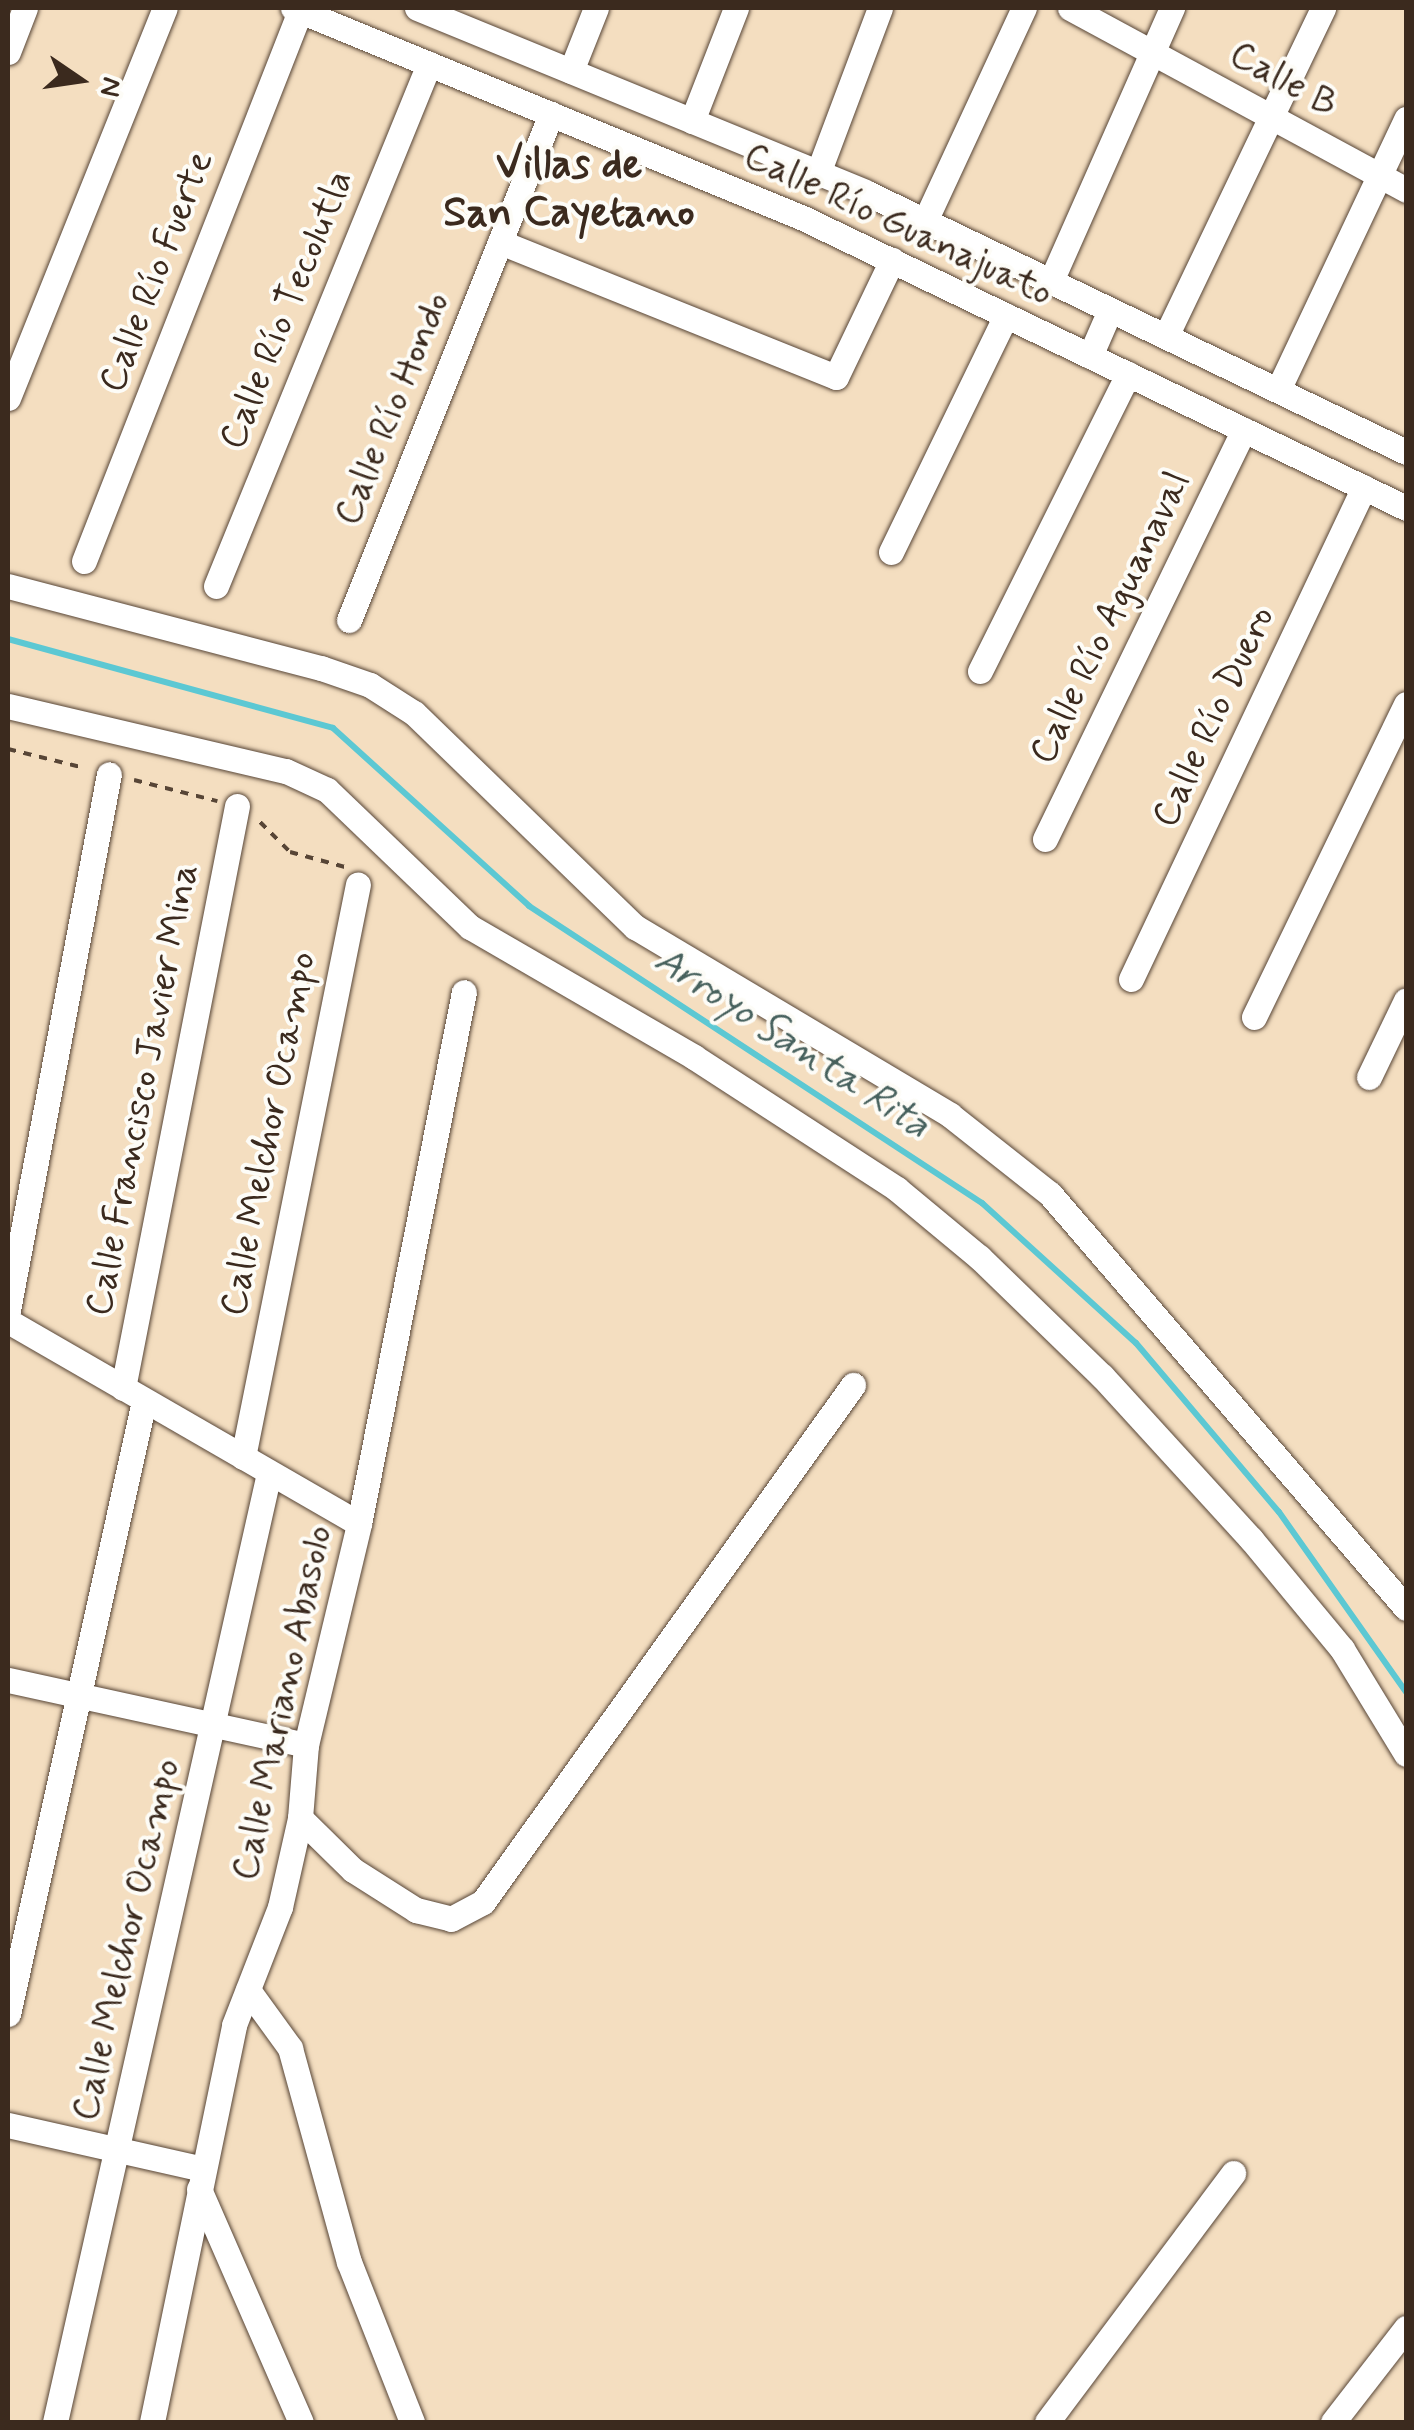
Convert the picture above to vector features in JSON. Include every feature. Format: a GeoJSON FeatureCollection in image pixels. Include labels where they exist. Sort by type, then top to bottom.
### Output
{"type":"FeatureCollection","features":[{"type":"Feature","properties":{"kind":"street"},"geometry":{"type":"LineString","coordinates":[[8,52],[25,8]]}},
{"type":"Feature","properties":{"kind":"street"},"geometry":{"type":"LineString","coordinates":[[8,398],[165,8]]}},
{"type":"Feature","properties":{"kind":"street","name":"Calle Río Guanajuato"},"geometry":{"type":"LineString","coordinates":[[416,8],[450,14],[496,40],[818,173],[1278,390],[1403,440]]}},
{"type":"Feature","properties":{"kind":"street"},"geometry":{"type":"LineString","coordinates":[[571,71],[596,8]]}},
{"type":"Feature","properties":{"kind":"street"},"geometry":{"type":"LineString","coordinates":[[692,121],[736,8]]}},
{"type":"Feature","properties":{"kind":"street"},"geometry":{"type":"LineString","coordinates":[[818,173],[880,8]]}},
{"type":"Feature","properties":{"kind":"street"},"geometry":{"type":"LineString","coordinates":[[926,221],[1024,8]]}},
{"type":"Feature","properties":{"kind":"street","name":"Calle B"},"geometry":{"type":"LineString","coordinates":[[1070,8],[1406,190]]}},
{"type":"Feature","properties":{"kind":"street"},"geometry":{"type":"LineString","coordinates":[[1051,282],[1172,8]]}},
{"type":"Feature","properties":{"kind":"street"},"geometry":{"type":"LineString","coordinates":[[1166,336],[1323,8]]}},
{"type":"Feature","properties":{"kind":"street","name":"Calle Río Guanajuato"},"geometry":{"type":"LineString","coordinates":[[296,9],[892,260],[1406,508]]}},
{"type":"Feature","properties":{"kind":"street","name":"Calle Río Fuerte"},"geometry":{"type":"LineString","coordinates":[[84,561],[296,9]]}},
{"type":"Feature","properties":{"kind":"street"},"geometry":{"type":"LineString","coordinates":[[479,84],[496,40]]}},
{"type":"Feature","properties":{"kind":"street","name":"Calle Río Tecolutla"},"geometry":{"type":"LineString","coordinates":[[216,586],[429,64]]}},
{"type":"Feature","properties":{"kind":"street","name":"Calle Río Hondo"},"geometry":{"type":"LineString","coordinates":[[349,620],[550,114]]}},
{"type":"Feature","properties":{"kind":"street"},"geometry":{"type":"LineString","coordinates":[[1278,390],[1406,119]]}},
{"type":"Feature","properties":{"kind":"street"},"geometry":{"type":"LineString","coordinates":[[500,242],[836,377],[892,260]]}},
{"type":"Feature","properties":{"kind":"street"},"geometry":{"type":"LineString","coordinates":[[1090,356],[1110,310]]}},
{"type":"Feature","properties":{"kind":"street"},"geometry":{"type":"LineString","coordinates":[[891,552],[1006,316]]}},
{"type":"Feature","properties":{"kind":"street"},"geometry":{"type":"LineString","coordinates":[[980,671],[1128,374]]}},
{"type":"Feature","properties":{"kind":"street","name":"Calle Río Aguanaval"},"geometry":{"type":"LineString","coordinates":[[1045,840],[1244,430]]}},
{"type":"Feature","properties":{"kind":"street","name":"Calle Río Duero"},"geometry":{"type":"LineString","coordinates":[[1132,979],[1364,488]]}},
{"type":"Feature","properties":{"kind":"street"},"geometry":{"type":"LineString","coordinates":[[8,586],[321,668],[370,685],[414,713],[636,926],[950,1114],[1050,1194],[1406,1608]]}},
{"type":"Feature","properties":{"kind":"street"},"geometry":{"type":"LineString","coordinates":[[1254,1016],[1406,704]]}},
{"type":"Feature","properties":{"kind":"street"},"geometry":{"type":"LineString","coordinates":[[8,706],[286,771],[327,790],[470,927],[694,1056],[897,1189],[979,1257],[1102,1376],[1251,1539],[1342,1649],[1406,1754]]}},
{"type":"Feature","properties":{"kind":"street"},"geometry":{"type":"LineString","coordinates":[[8,1310],[109,774]]}},
{"type":"Feature","properties":{"kind":"street","name":"Calle Francisco Javier Mina"},"geometry":{"type":"LineString","coordinates":[[8,2014],[82,1696],[237,806]]}},
{"type":"Feature","properties":{"kind":"street","name":"Calle Melchor Ocampo"},"geometry":{"type":"LineString","coordinates":[[243,1457],[358,884]]}},
{"type":"Feature","properties":{"kind":"street","name":"Calle Mariano Abasolo"},"geometry":{"type":"LineString","coordinates":[[152,2422],[201,2179],[248,1990],[280,1907],[300,1818],[306,1745],[359,1524],[464,992]]}},
{"type":"Feature","properties":{"kind":"street"},"geometry":{"type":"LineString","coordinates":[[1368,1077],[1406,1000]]}},
{"type":"Feature","properties":{"kind":"street"},"geometry":{"type":"LineString","coordinates":[[8,1321],[359,1524]]}},
{"type":"Feature","properties":{"kind":"street"},"geometry":{"type":"LineString","coordinates":[[300,1818],[353,1870],[416,1910],[451,1919],[483,1902],[853,1385]]}},
{"type":"Feature","properties":{"kind":"street","name":"Calle Melchor Ocampo"},"geometry":{"type":"LineString","coordinates":[[55,2422],[269,1473]]}},
{"type":"Feature","properties":{"kind":"street"},"geometry":{"type":"LineString","coordinates":[[8,1680],[306,1745]]}},
{"type":"Feature","properties":{"kind":"street"},"geometry":{"type":"LineString","coordinates":[[248,1990],[290,2048],[349,2262],[412,2422]]}},
{"type":"Feature","properties":{"kind":"street"},"geometry":{"type":"LineString","coordinates":[[8,2125],[118,2150],[201,2179],[301,2422]]}},
{"type":"Feature","properties":{"kind":"street"},"geometry":{"type":"LineString","coordinates":[[1047,2422],[1232,2173]]}},
{"type":"Feature","properties":{"kind":"street"},"geometry":{"type":"LineString","coordinates":[[1333,2422],[1406,2328]]}},
{"type":"Feature","properties":{"kind":"street"},"geometry":{"type":"LineString","coordinates":[[158,2386],[175,2422]]}},
{"type":"Feature","properties":{"kind":"path"},"geometry":{"type":"LineString","coordinates":[[8,749],[237,806],[290,852],[338,864],[358,884]]}},
{"type":"Feature","properties":{"kind":"waterway","name":"Arroyo Santa Rita"},"geometry":{"type":"LineString","coordinates":[[8,639],[333,728],[529,906],[982,1203],[1136,1343],[1279,1512],[1406,1692]]}},
{"type":"Feature","properties":{"kind":"district","name":"Villas de San Cayetano"},"geometry":{"type":"Point","coordinates":[569,190]}}]}
